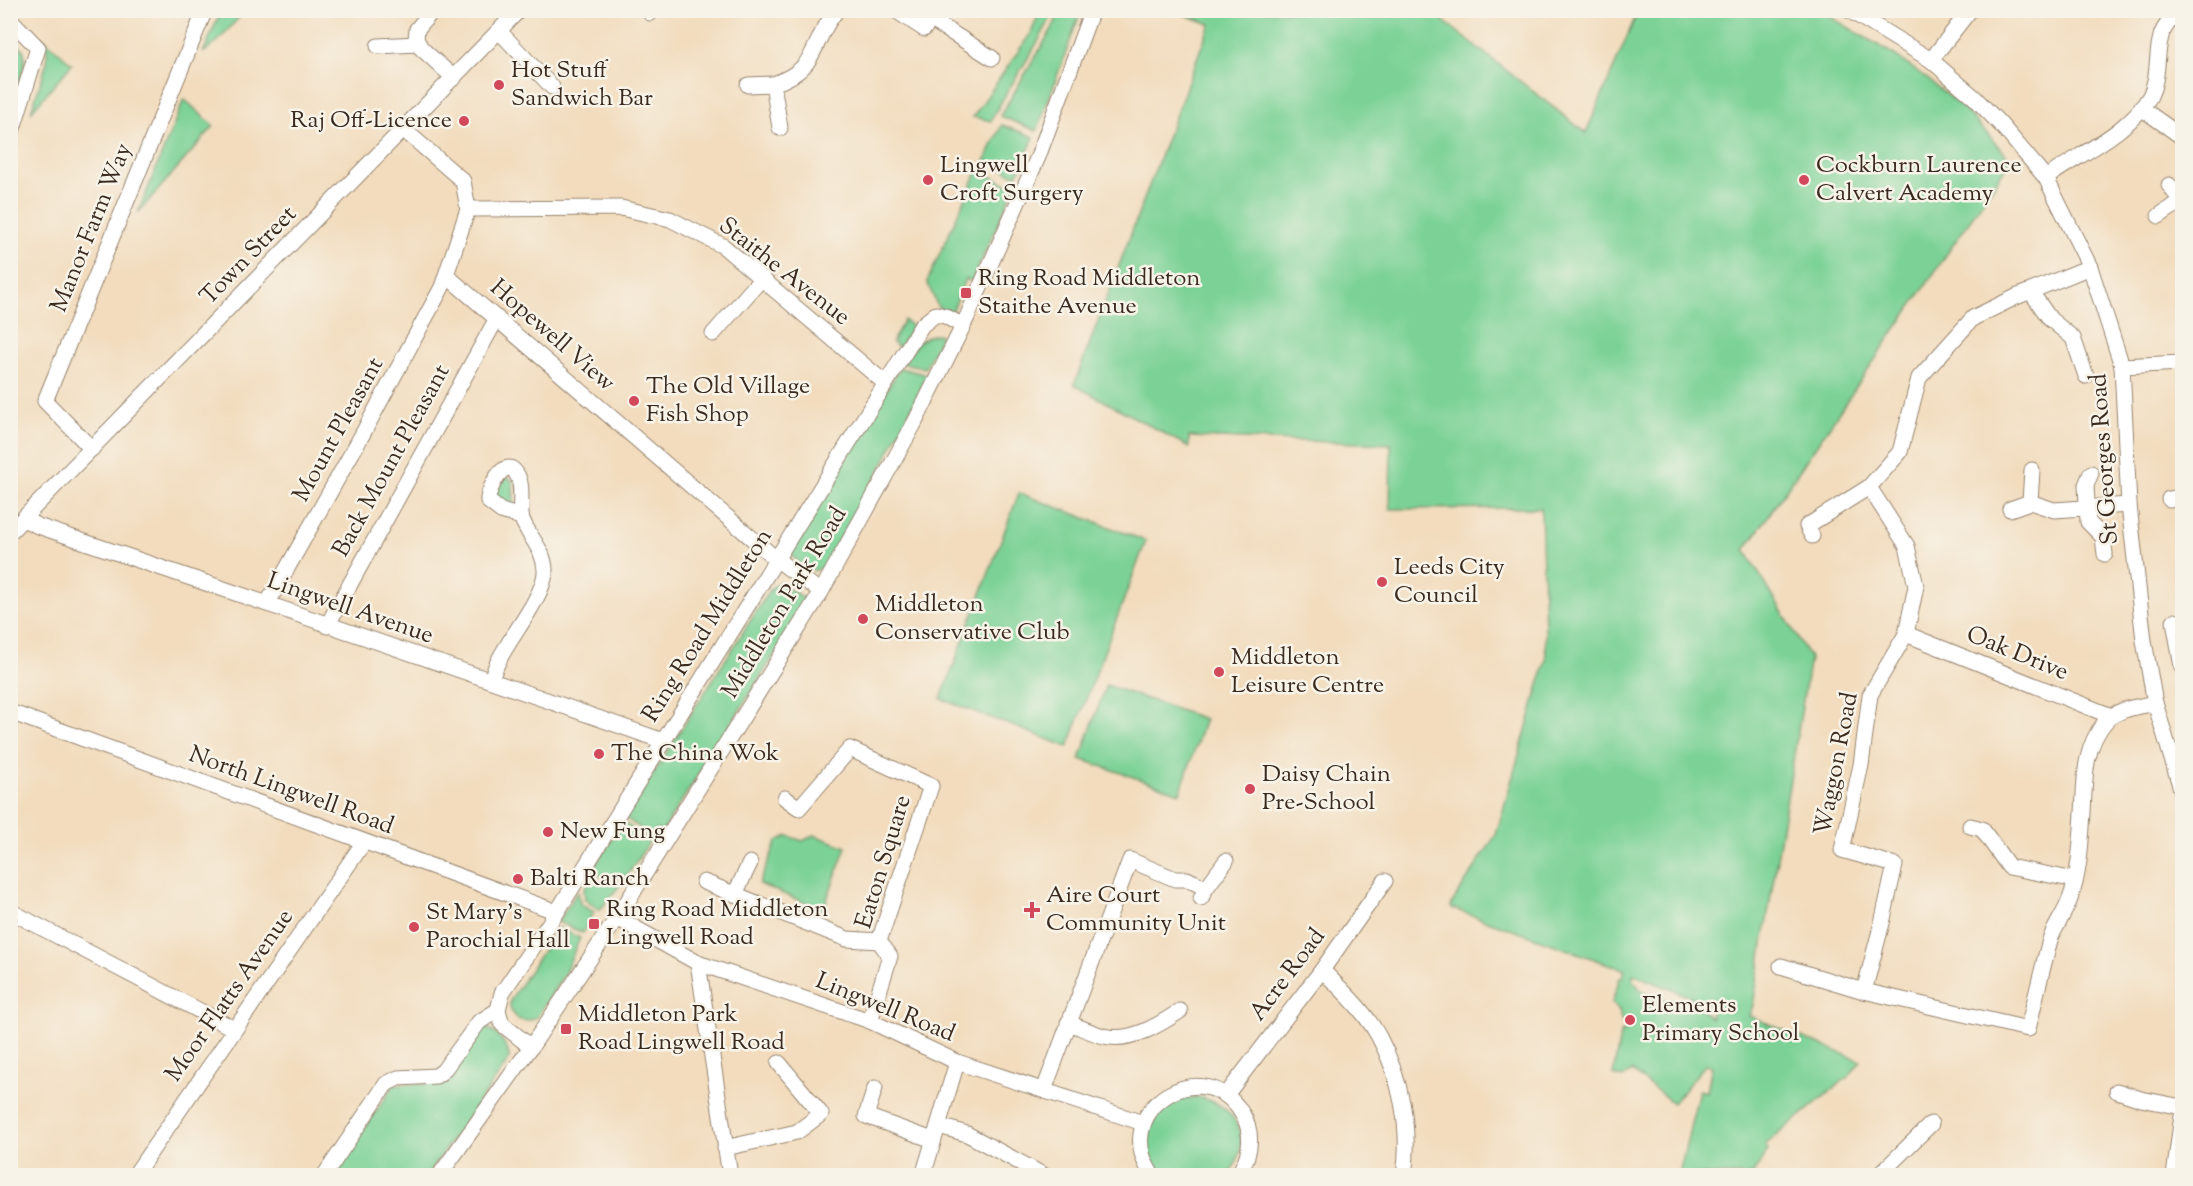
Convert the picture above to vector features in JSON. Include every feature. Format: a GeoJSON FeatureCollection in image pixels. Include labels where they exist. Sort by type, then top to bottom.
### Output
{"type":"FeatureCollection","features":[{"type":"Feature","properties":{"kind":"street","name":"Manor Farm Way"},"geometry":{"type":"LineString","coordinates":[[92,449],[45,401],[205,10]]}},
{"type":"Feature","properties":{"kind":"street"},"geometry":{"type":"LineString","coordinates":[[432,10],[417,29],[416,39],[418,44],[454,78]]}},
{"type":"Feature","properties":{"kind":"street","name":"Town Street"},"geometry":{"type":"LineString","coordinates":[[10,532],[519,10]]}},
{"type":"Feature","properties":{"kind":"street"},"geometry":{"type":"LineString","coordinates":[[748,85],[773,84],[800,71],[837,10]]}},
{"type":"Feature","properties":{"kind":"street"},"geometry":{"type":"LineString","coordinates":[[895,10],[924,29],[933,15],[992,58]]}},
{"type":"Feature","properties":{"kind":"street","name":"Middleton Park Road"},"geometry":{"type":"LineString","coordinates":[[439,1176],[531,1047],[617,918],[821,592],[914,424],[963,326],[1038,157],[1092,10]]}},
{"type":"Feature","properties":{"kind":"street","name":"St Georges Road"},"geometry":{"type":"LineString","coordinates":[[1849,10],[1931,60],[2001,124],[2046,178],[2090,267],[2122,366],[2129,505],[2144,641],[2156,703],[2182,792]]}},
{"type":"Feature","properties":{"kind":"street"},"geometry":{"type":"LineString","coordinates":[[1931,60],[1971,10]]}},
{"type":"Feature","properties":{"kind":"street"},"geometry":{"type":"LineString","coordinates":[[2046,178],[2128,123],[2141,108],[2151,94],[2162,33],[2171,13]]}},
{"type":"Feature","properties":{"kind":"street"},"geometry":{"type":"LineString","coordinates":[[10,138],[38,48],[14,17]]}},
{"type":"Feature","properties":{"kind":"street"},"geometry":{"type":"LineString","coordinates":[[499,31],[552,87]]}},
{"type":"Feature","properties":{"kind":"street"},"geometry":{"type":"LineString","coordinates":[[378,46],[418,44]]}},
{"type":"Feature","properties":{"kind":"street"},"geometry":{"type":"LineString","coordinates":[[773,84],[780,128]]}},
{"type":"Feature","properties":{"kind":"street"},"geometry":{"type":"LineString","coordinates":[[2141,108],[2182,137]]}},
{"type":"Feature","properties":{"kind":"street"},"geometry":{"type":"LineString","coordinates":[[404,129],[463,181],[468,209]]}},
{"type":"Feature","properties":{"kind":"street"},"geometry":{"type":"LineString","coordinates":[[2159,216],[2182,201],[2169,185]]}},
{"type":"Feature","properties":{"kind":"street","name":"Staithe Avenue"},"geometry":{"type":"LineString","coordinates":[[468,209],[621,208],[670,219],[723,246],[885,383]]}},
{"type":"Feature","properties":{"kind":"street","name":"Mount Pleasant"},"geometry":{"type":"LineString","coordinates":[[267,604],[362,435],[447,276],[468,209]]}},
{"type":"Feature","properties":{"kind":"street"},"geometry":{"type":"LineString","coordinates":[[1812,536],[1807,526],[1869,487],[1900,452],[1919,378],[1973,318],[2090,267]]}},
{"type":"Feature","properties":{"kind":"street","name":"Hopewell View"},"geometry":{"type":"LineString","coordinates":[[447,276],[776,559],[821,592]]}},
{"type":"Feature","properties":{"kind":"street"},"geometry":{"type":"LineString","coordinates":[[713,334],[762,278]]}},
{"type":"Feature","properties":{"kind":"street"},"geometry":{"type":"LineString","coordinates":[[2031,292],[2050,319],[2073,338],[2086,376]]}},
{"type":"Feature","properties":{"kind":"street","name":"Ring Road Middleton"},"geometry":{"type":"LineString","coordinates":[[498,1010],[502,993],[556,912],[922,325],[936,314],[945,316],[963,326]]}},
{"type":"Feature","properties":{"kind":"street","name":"Back Mount Pleasant"},"geometry":{"type":"LineString","coordinates":[[327,626],[497,318]]}},
{"type":"Feature","properties":{"kind":"street"},"geometry":{"type":"LineString","coordinates":[[2122,366],[2182,363]]}},
{"type":"Feature","properties":{"kind":"street"},"geometry":{"type":"LineString","coordinates":[[2030,502],[2032,470]]}},
{"type":"Feature","properties":{"kind":"street"},"geometry":{"type":"LineString","coordinates":[[2091,473],[2086,485],[2088,522],[2103,537],[2105,554]]}},
{"type":"Feature","properties":{"kind":"street","name":"Waggon Road"},"geometry":{"type":"LineString","coordinates":[[1864,991],[1895,865],[1842,850],[1861,765],[1870,694],[1906,634],[1916,586],[1906,546],[1869,487]]}},
{"type":"Feature","properties":{"kind":"street"},"geometry":{"type":"LineString","coordinates":[[2010,509],[2030,502],[2054,510],[2129,505]]}},
{"type":"Feature","properties":{"kind":"street"},"geometry":{"type":"LineString","coordinates":[[491,680],[499,660],[539,591],[545,573],[544,561],[539,549],[521,517]]}},
{"type":"Feature","properties":{"kind":"street","name":"Lingwell Avenue"},"geometry":{"type":"LineString","coordinates":[[23,519],[663,741]]}},
{"type":"Feature","properties":{"kind":"street"},"geometry":{"type":"LineString","coordinates":[[2174,621],[2180,644],[2182,666]]}},
{"type":"Feature","properties":{"kind":"street","name":"Oak Drive"},"geometry":{"type":"LineString","coordinates":[[1906,634],[2111,716]]}},
{"type":"Feature","properties":{"kind":"street"},"geometry":{"type":"LineString","coordinates":[[1781,966],[1864,991],[2028,1029],[2051,938],[2070,899],[2075,880],[2088,753],[2104,723],[2111,716],[2126,709],[2156,703]]}},
{"type":"Feature","properties":{"kind":"street","name":"North Lingwell Road"},"geometry":{"type":"LineString","coordinates":[[10,712],[556,912]]}},
{"type":"Feature","properties":{"kind":"street","name":"Eaton Square"},"geometry":{"type":"LineString","coordinates":[[784,798],[800,808],[850,749],[931,786],[879,941],[890,956],[870,1022]]}},
{"type":"Feature","properties":{"kind":"street"},"geometry":{"type":"LineString","coordinates":[[1970,826],[1982,829],[2009,867],[2075,880]]}},
{"type":"Feature","properties":{"kind":"street","name":"Moor Flatts Avenue"},"geometry":{"type":"LineString","coordinates":[[134,1176],[364,842]]}},
{"type":"Feature","properties":{"kind":"street"},"geometry":{"type":"LineString","coordinates":[[1044,1090],[1130,860],[1175,879],[1187,879],[1203,893],[1226,861]]}},
{"type":"Feature","properties":{"kind":"street"},"geometry":{"type":"LineString","coordinates":[[735,894],[750,863]]}},
{"type":"Feature","properties":{"kind":"street","name":"Acre Road"},"geometry":{"type":"LineString","coordinates":[[1226,1095],[1322,970],[1385,881]]}},
{"type":"Feature","properties":{"kind":"street"},"geometry":{"type":"LineString","coordinates":[[704,882],[847,939],[879,941]]}},
{"type":"Feature","properties":{"kind":"street"},"geometry":{"type":"LineString","coordinates":[[10,911],[234,1029]]}},
{"type":"Feature","properties":{"kind":"street","name":"Lingwell Road"},"geometry":{"type":"LineString","coordinates":[[617,918],[698,963],[870,1022],[957,1062],[1143,1123]]}},
{"type":"Feature","properties":{"kind":"street"},"geometry":{"type":"LineString","coordinates":[[698,963],[730,1176]]}},
{"type":"Feature","properties":{"kind":"street"},"geometry":{"type":"LineString","coordinates":[[1322,970],[1345,992],[1362,1013],[1378,1035],[1389,1059],[1404,1111],[1406,1138],[1404,1176]]}},
{"type":"Feature","properties":{"kind":"street"},"geometry":{"type":"LineString","coordinates":[[324,1176],[386,1084],[398,1078],[436,1076],[443,1071],[480,1022],[498,1010],[502,1024],[531,1047]]}},
{"type":"Feature","properties":{"kind":"street"},"geometry":{"type":"LineString","coordinates":[[1068,1023],[1106,1037],[1124,1036],[1140,1033],[1180,1011]]}},
{"type":"Feature","properties":{"kind":"street"},"geometry":{"type":"LineString","coordinates":[[923,1176],[957,1062]]}},
{"type":"Feature","properties":{"kind":"street"},"geometry":{"type":"LineString","coordinates":[[725,1148],[797,1132],[821,1114],[779,1064]]}},
{"type":"Feature","properties":{"kind":"street"},"geometry":{"type":"LineString","coordinates":[[1153,1176],[1147,1167],[1141,1149],[1143,1123],[1157,1102],[1179,1088],[1205,1087],[1226,1095],[1240,1109],[1249,1131],[1249,1151],[1238,1176]]}},
{"type":"Feature","properties":{"kind":"street"},"geometry":{"type":"LineString","coordinates":[[875,1088],[866,1116],[936,1133],[966,1134],[1045,1176]]}},
{"type":"Feature","properties":{"kind":"street"},"geometry":{"type":"LineString","coordinates":[[2117,1091],[2141,1099],[2182,1107]]}},
{"type":"Feature","properties":{"kind":"street"},"geometry":{"type":"LineString","coordinates":[[2174,1176],[2180,1159],[2182,1116]]}},
{"type":"Feature","properties":{"kind":"street"},"geometry":{"type":"LineString","coordinates":[[1878,1176],[1931,1124]]}},
{"type":"Feature","properties":{"kind":"green space"},"geometry":{"type":"Polygon","coordinates":[[[221,11],[244,12],[217,42],[203,53],[221,11]]]}},
{"type":"Feature","properties":{"kind":"green space"},"geometry":{"type":"Polygon","coordinates":[[[1040,11],[1054,11],[991,121],[973,117],[1031,33],[1040,11]]]}},
{"type":"Feature","properties":{"kind":"green space"},"geometry":{"type":"Polygon","coordinates":[[[1060,11],[1081,11],[1037,131],[1000,116],[1052,29],[1060,11]]]}},
{"type":"Feature","properties":{"kind":"green space"},"geometry":{"type":"Polygon","coordinates":[[[1174,11],[1431,11],[1586,133],[1638,11],[1821,11],[1896,56],[1929,80],[1965,110],[2011,160],[1745,550],[1810,658],[1753,1005],[1749,1016],[1861,1061],[1850,1075],[1765,1145],[1768,1150],[1752,1175],[1679,1175],[1699,1090],[1707,1092],[1712,1066],[1705,1065],[1673,1103],[1632,1071],[1623,1078],[1613,1075],[1621,1031],[1625,1032],[1627,1022],[1621,1020],[1619,1010],[1612,1003],[1620,977],[1625,970],[1451,908],[1496,835],[1546,660],[1541,508],[1390,509],[1391,444],[1189,437],[1189,447],[1074,385],[1210,24],[1174,11]],[[1633,974],[1640,988],[1654,997],[1672,1000],[1689,999],[1711,1018],[1711,1005],[1633,974]]]}},
{"type":"Feature","properties":{"kind":"green space"},"geometry":{"type":"Polygon","coordinates":[[[42,37],[72,64],[31,112],[47,62],[47,51],[42,37]]]}},
{"type":"Feature","properties":{"kind":"green space"},"geometry":{"type":"Polygon","coordinates":[[[15,43],[21,47],[25,61],[11,100],[11,44],[15,43]]]}},
{"type":"Feature","properties":{"kind":"green space"},"geometry":{"type":"Polygon","coordinates":[[[184,99],[214,126],[138,213],[184,99]]]}},
{"type":"Feature","properties":{"kind":"green space"},"geometry":{"type":"Polygon","coordinates":[[[1002,125],[1034,137],[1017,176],[985,161],[1002,125]]]}},
{"type":"Feature","properties":{"kind":"green space"},"geometry":{"type":"Polygon","coordinates":[[[978,170],[1014,188],[972,281],[966,279],[951,314],[938,307],[927,282],[978,170]]]}},
{"type":"Feature","properties":{"kind":"green space"},"geometry":{"type":"Polygon","coordinates":[[[904,320],[913,327],[899,347],[892,342],[904,320]]]}},
{"type":"Feature","properties":{"kind":"green space"},"geometry":{"type":"Polygon","coordinates":[[[938,334],[941,336],[925,368],[903,363],[922,340],[938,334]]]}},
{"type":"Feature","properties":{"kind":"green space"},"geometry":{"type":"Polygon","coordinates":[[[900,368],[928,375],[882,466],[825,566],[814,571],[810,570],[796,560],[789,550],[900,368]]]}},
{"type":"Feature","properties":{"kind":"green space"},"geometry":{"type":"Polygon","coordinates":[[[508,477],[513,482],[514,508],[496,501],[495,492],[508,477]]]}},
{"type":"Feature","properties":{"kind":"green space"},"geometry":{"type":"Polygon","coordinates":[[[1019,493],[1146,541],[1068,747],[941,699],[1019,493]]]}},
{"type":"Feature","properties":{"kind":"green space"},"geometry":{"type":"Polygon","coordinates":[[[779,582],[805,599],[805,607],[662,832],[657,829],[652,836],[625,818],[771,588],[779,582]]]}},
{"type":"Feature","properties":{"kind":"green space"},"geometry":{"type":"Polygon","coordinates":[[[1106,685],[1205,719],[1180,793],[1080,759],[1106,685]]]}},
{"type":"Feature","properties":{"kind":"green space"},"geometry":{"type":"Polygon","coordinates":[[[623,822],[650,841],[627,876],[589,875],[623,822]]]}},
{"type":"Feature","properties":{"kind":"green space"},"geometry":{"type":"Polygon","coordinates":[[[814,835],[846,847],[823,910],[759,884],[777,841],[788,836],[803,841],[814,835]]]}},
{"type":"Feature","properties":{"kind":"green space"},"geometry":{"type":"Polygon","coordinates":[[[589,881],[623,881],[600,910],[585,900],[584,889],[589,881]]]}},
{"type":"Feature","properties":{"kind":"green space"},"geometry":{"type":"Polygon","coordinates":[[[578,891],[580,904],[594,912],[583,933],[558,922],[578,891]]]}},
{"type":"Feature","properties":{"kind":"green space"},"geometry":{"type":"Polygon","coordinates":[[[558,928],[580,938],[564,975],[537,1017],[532,1020],[521,1020],[513,1015],[511,999],[558,928]]]}},
{"type":"Feature","properties":{"kind":"green space"},"geometry":{"type":"Polygon","coordinates":[[[485,1028],[494,1032],[502,1040],[509,1060],[427,1175],[332,1176],[394,1085],[435,1083],[485,1028]]]}},
{"type":"Feature","properties":{"kind":"green space"},"geometry":{"type":"Polygon","coordinates":[[[1197,1097],[1223,1107],[1232,1116],[1241,1139],[1236,1164],[1227,1176],[1162,1176],[1153,1163],[1149,1150],[1152,1125],[1170,1106],[1182,1100],[1197,1097]]]}},
{"type":"Feature","properties":{"kind":"place","name":"Hot Stuff Sandwich Bar"},"geometry":{"type":"Point","coordinates":[499,85]}},
{"type":"Feature","properties":{"kind":"place","name":"Raj Off-Licence"},"geometry":{"type":"Point","coordinates":[464,121]}},
{"type":"Feature","properties":{"kind":"place","name":"Lingwell Croft Surgery"},"geometry":{"type":"Point","coordinates":[928,180]}},
{"type":"Feature","properties":{"kind":"place","name":"Cockburn Laurence Calvert Academy"},"geometry":{"type":"Point","coordinates":[1804,180]}},
{"type":"Feature","properties":{"kind":"place","name":"Ring Road Middleton Staithe Avenue"},"geometry":{"type":"Point","coordinates":[966,293]}},
{"type":"Feature","properties":{"kind":"place","name":"The Old Village Fish Shop"},"geometry":{"type":"Point","coordinates":[634,401]}},
{"type":"Feature","properties":{"kind":"place","name":"Leeds City Council"},"geometry":{"type":"Point","coordinates":[1382,582]}},
{"type":"Feature","properties":{"kind":"place","name":"Middleton Conservative Club"},"geometry":{"type":"Point","coordinates":[863,619]}},
{"type":"Feature","properties":{"kind":"place","name":"Middleton Leisure Centre"},"geometry":{"type":"Point","coordinates":[1219,672]}},
{"type":"Feature","properties":{"kind":"place","name":"The China Wok"},"geometry":{"type":"Point","coordinates":[599,754]}},
{"type":"Feature","properties":{"kind":"place","name":"Daisy Chain Pre-School"},"geometry":{"type":"Point","coordinates":[1250,789]}},
{"type":"Feature","properties":{"kind":"place","name":"New Fung"},"geometry":{"type":"Point","coordinates":[548,832]}},
{"type":"Feature","properties":{"kind":"place","name":"Balti Ranch"},"geometry":{"type":"Point","coordinates":[518,879]}},
{"type":"Feature","properties":{"kind":"place","name":"Aire Court Community Unit"},"geometry":{"type":"Point","coordinates":[1032,910]}},
{"type":"Feature","properties":{"kind":"place","name":"Ring Road Middleton Lingwell Road"},"geometry":{"type":"Point","coordinates":[594,924]}},
{"type":"Feature","properties":{"kind":"place","name":"St Mary's Parochial Hall"},"geometry":{"type":"Point","coordinates":[414,927]}},
{"type":"Feature","properties":{"kind":"place","name":"Elements Primary School"},"geometry":{"type":"Point","coordinates":[1630,1020]}},
{"type":"Feature","properties":{"kind":"place","name":"Middleton Park Road Lingwell Road"},"geometry":{"type":"Point","coordinates":[566,1029]}}]}
